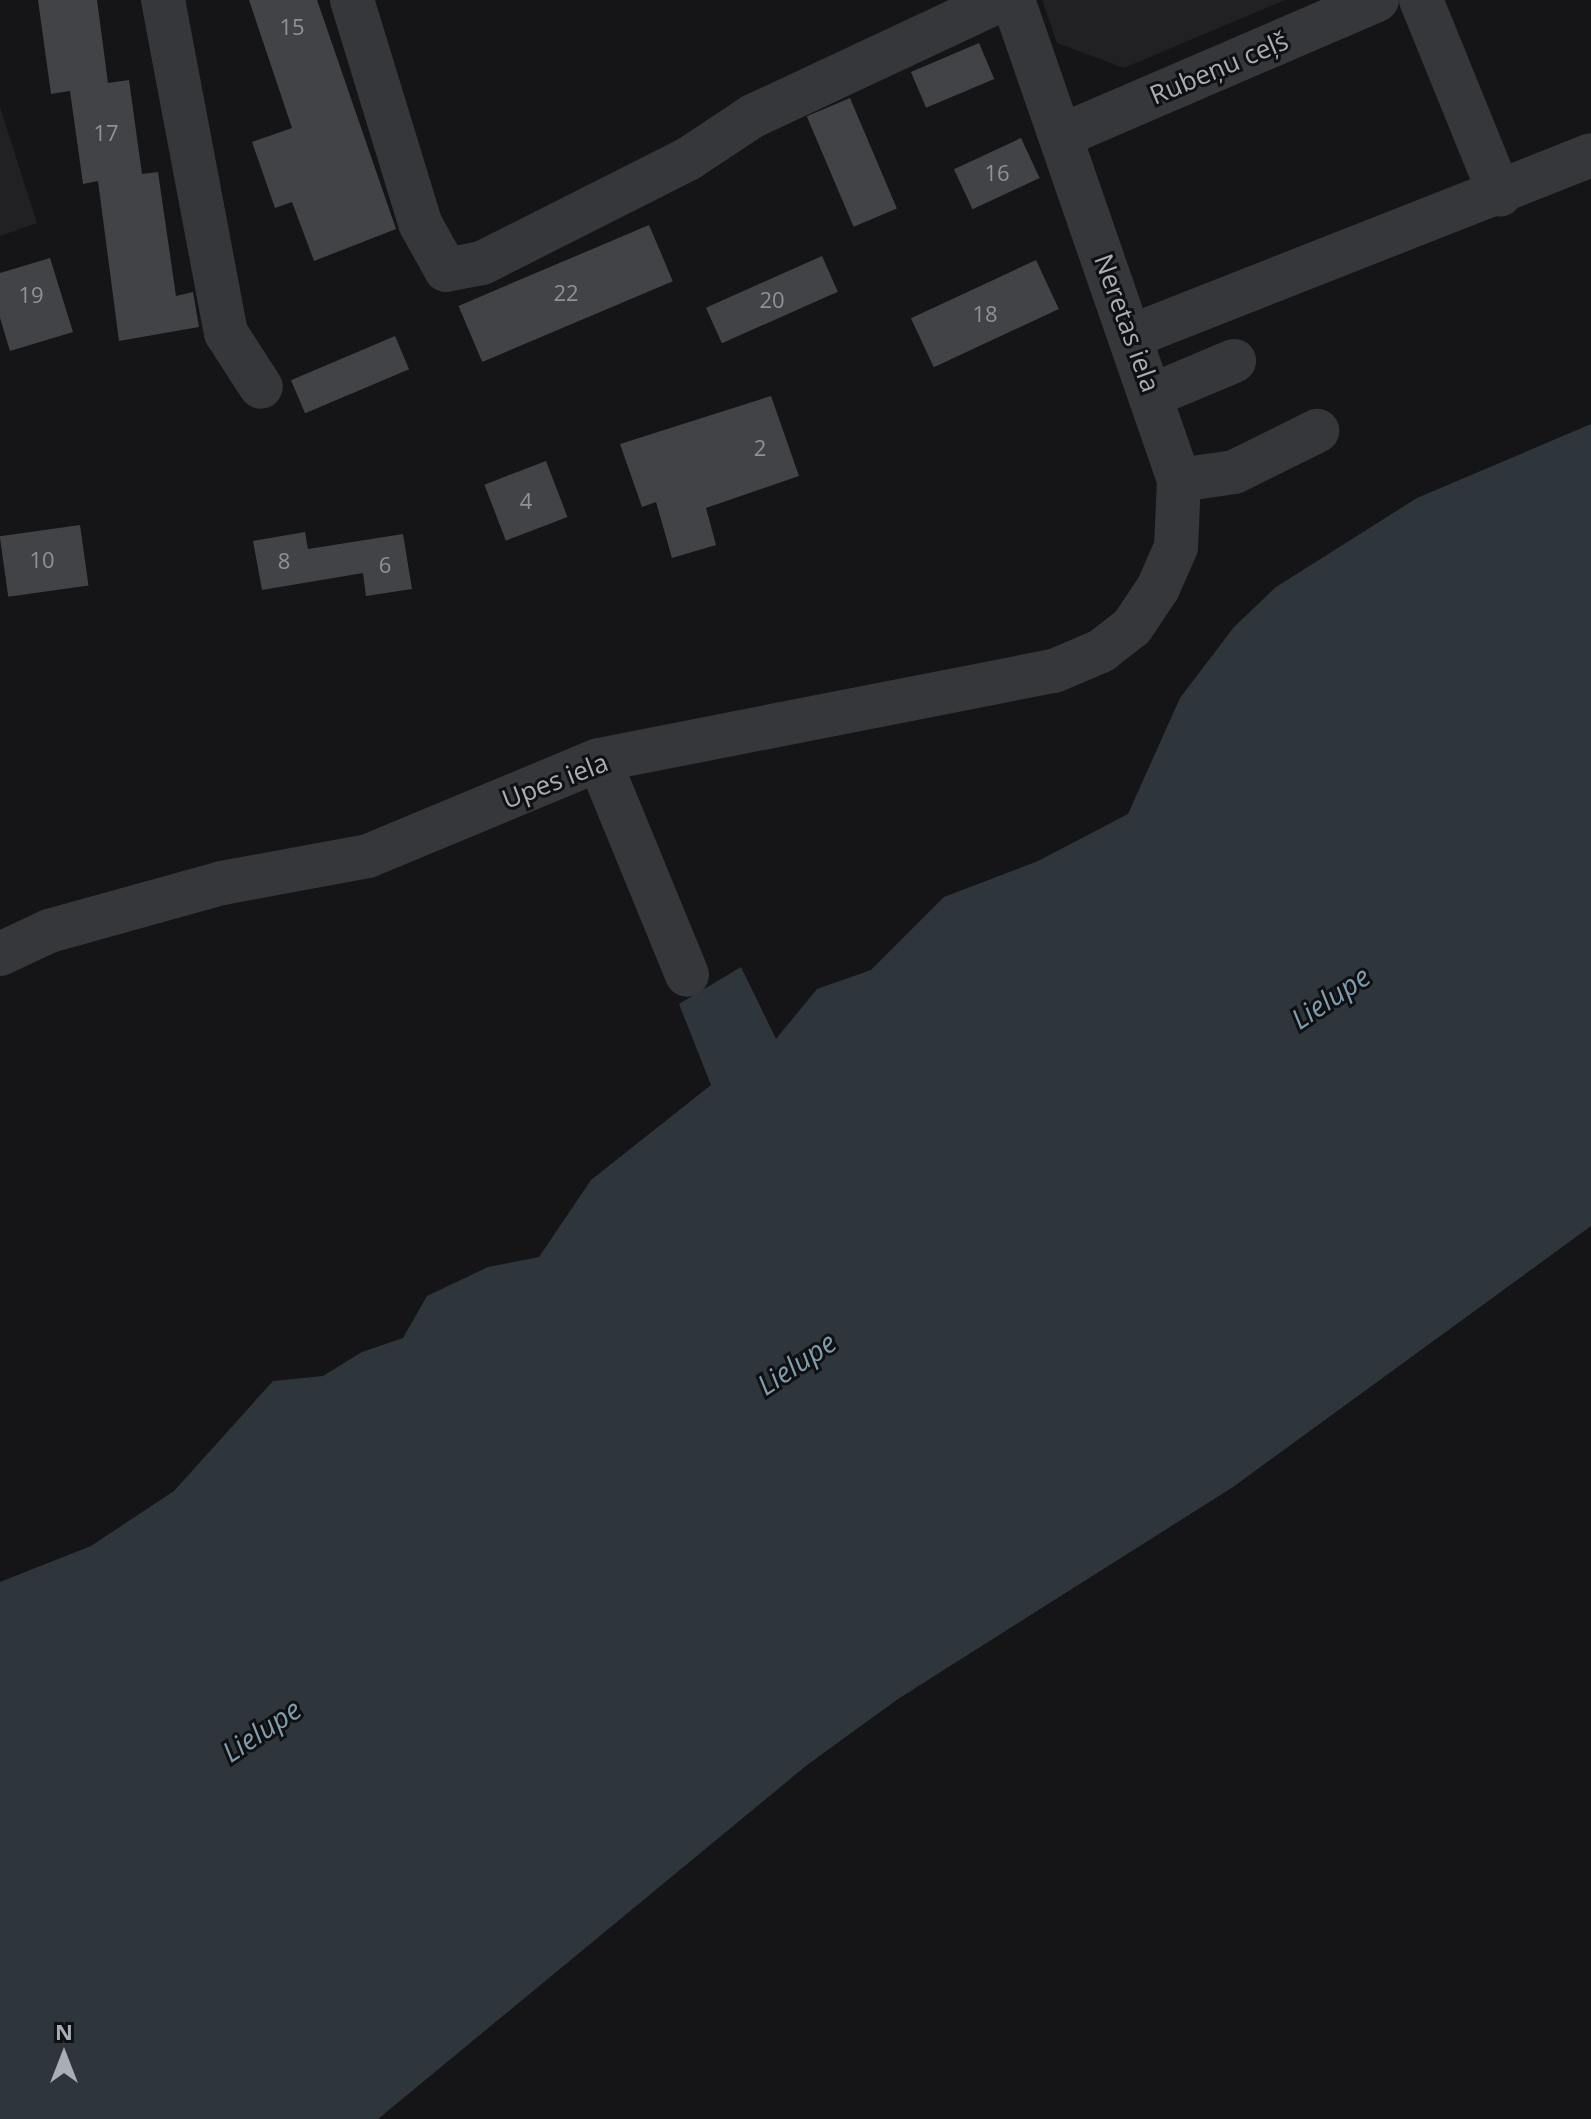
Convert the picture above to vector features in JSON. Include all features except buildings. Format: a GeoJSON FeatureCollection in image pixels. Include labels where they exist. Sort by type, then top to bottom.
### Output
{"type":"FeatureCollection","features":[{"type":"Feature","properties":{"kind":"street"},"geometry":{"type":"LineString","coordinates":[[163,0],[226,333],[261,387]]}},
{"type":"Feature","properties":{"kind":"street"},"geometry":{"type":"LineString","coordinates":[[352,0],[421,225],[446,270],[482,263],[688,159],[753,116],[1001,0]]}},
{"type":"Feature","properties":{"kind":"street","name":"Neretas iela"},"geometry":{"type":"LineString","coordinates":[[1013,0],[1153,395],[1179,480],[1180,525],[1168,569],[1119,639]]}},
{"type":"Feature","properties":{"kind":"street","name":"Rubeņu ceļš"},"geometry":{"type":"LineString","coordinates":[[1061,136],[1377,0]]}},
{"type":"Feature","properties":{"kind":"street"},"geometry":{"type":"LineString","coordinates":[[1421,0],[1500,195]]}},
{"type":"Feature","properties":{"kind":"street"},"geometry":{"type":"LineString","coordinates":[[1132,336],[1500,195],[1591,155]]}},
{"type":"Feature","properties":{"kind":"street"},"geometry":{"type":"LineString","coordinates":[[1153,395],[1234,361]]}},
{"type":"Feature","properties":{"kind":"street"},"geometry":{"type":"LineString","coordinates":[[1179,480],[1234,472],[1317,431]]}},
{"type":"Feature","properties":{"kind":"street","name":"Upes iela"},"geometry":{"type":"LineString","coordinates":[[0,954],[49,931],[222,883],[368,856],[599,760],[870,703],[1026,678],[1079,662],[1119,639]]}},
{"type":"Feature","properties":{"kind":"street"},"geometry":{"type":"LineString","coordinates":[[599,760],[687,975]]}},
{"type":"Feature","properties":{"kind":"shaded area"},"geometry":{"type":"Polygon","coordinates":[[[1042,0],[1285,0],[1124,68],[1057,43],[1042,0]]]}},
{"type":"Feature","properties":{"kind":"shaded area"},"geometry":{"type":"Polygon","coordinates":[[[0,107],[37,223],[0,236],[0,107]]]}},
{"type":"Feature","properties":{"kind":"water","name":"Lielupe"},"geometry":{"type":"Polygon","coordinates":[[[1591,424],[1591,1226],[1233,1487],[898,1699],[807,1765],[378,2119],[0,2119],[0,1582],[91,1546],[174,1491],[273,1381],[323,1376],[362,1352],[403,1338],[427,1296],[488,1267],[539,1257],[591,1180],[711,1085],[679,1004],[741,967],[776,1039],[817,989],[871,970],[944,897],[1038,861],[1128,814],[1180,698],[1234,627],[1276,587],[1417,498],[1591,424]]]}}]}
